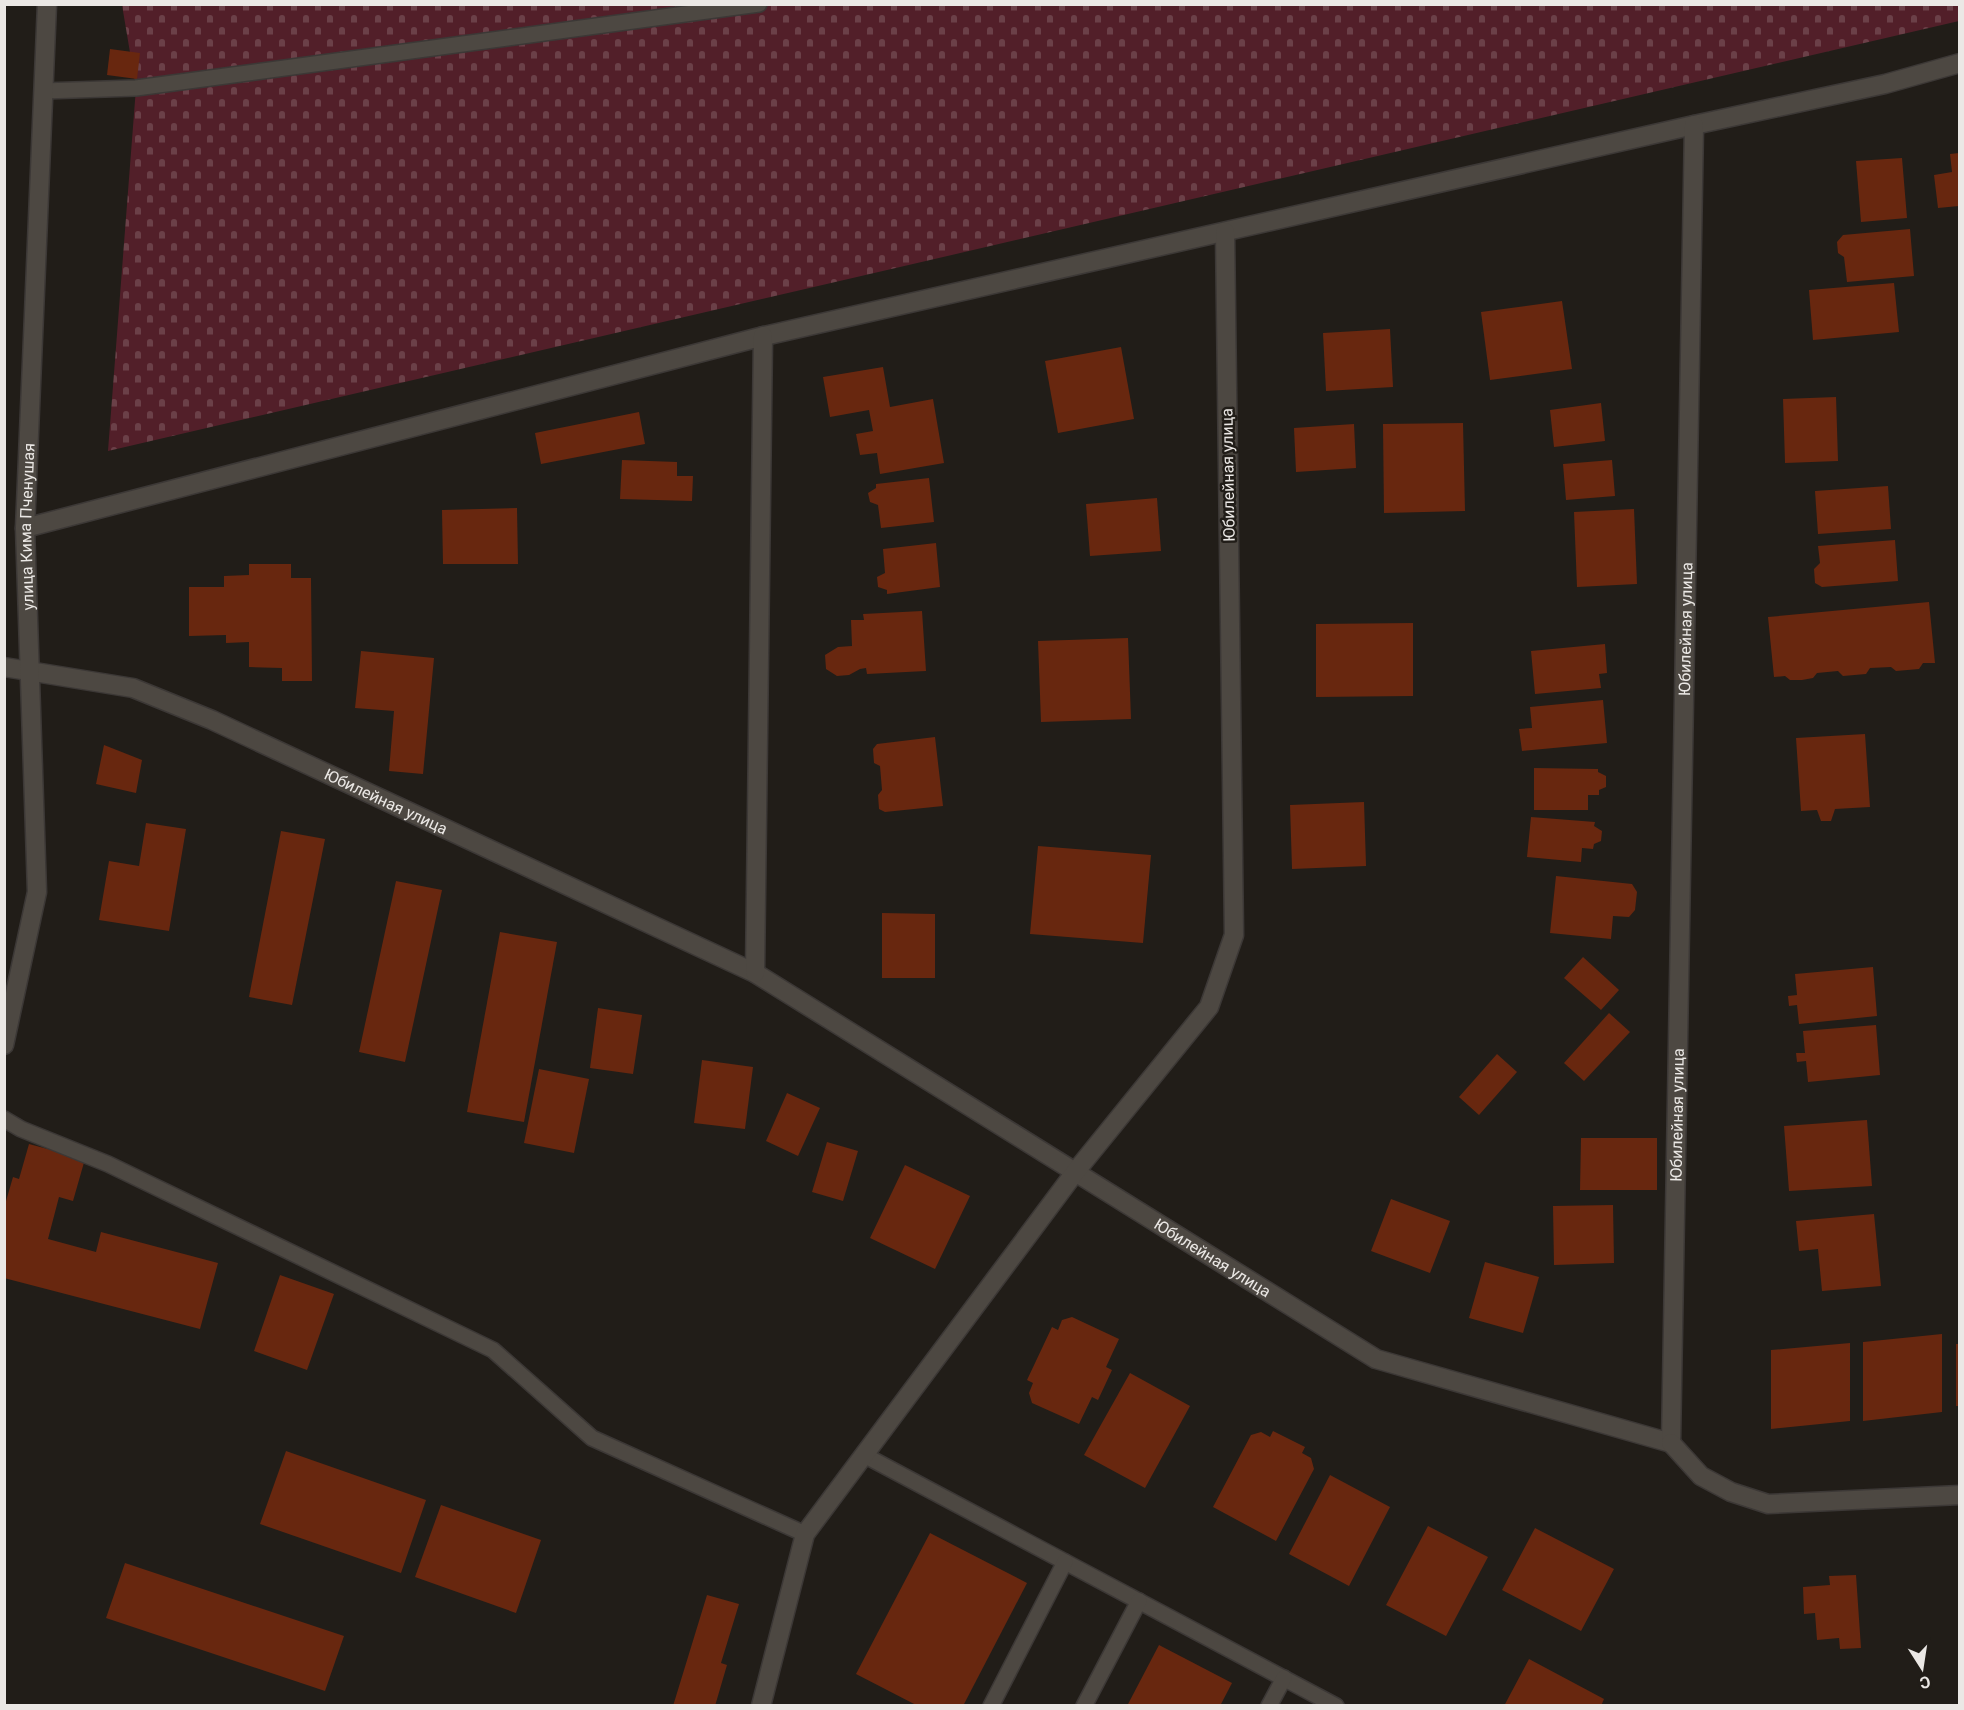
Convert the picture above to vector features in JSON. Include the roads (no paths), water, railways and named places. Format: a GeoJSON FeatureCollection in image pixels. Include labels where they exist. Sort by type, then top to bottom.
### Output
{"type":"FeatureCollection","features":[{"type":"Feature","properties":{"kind":"street","name":"улица Кима Пченушая"},"geometry":{"type":"LineString","coordinates":[[4,1045],[37,892],[26,528],[47,4]]}},
{"type":"Feature","properties":{"kind":"street"},"geometry":{"type":"LineString","coordinates":[[26,528],[763,336],[1694,125],[1885,84],[1959,63]]}},
{"type":"Feature","properties":{"kind":"street","name":"Юбилейная улица"},"geometry":{"type":"LineString","coordinates":[[4,667],[133,688],[212,720],[755,973],[1376,1359],[1671,1443],[1694,125]]}},
{"type":"Feature","properties":{"kind":"street","name":"Юбилейная улица"},"geometry":{"type":"LineString","coordinates":[[1076,1171],[1209,1007],[1234,935],[1225,232]]}},
{"type":"Feature","properties":{"kind":"street"},"geometry":{"type":"LineString","coordinates":[[755,973],[763,336]]}},
{"type":"Feature","properties":{"kind":"street"},"geometry":{"type":"LineString","coordinates":[[761,1706],[805,1534],[1076,1171]]}},
{"type":"Feature","properties":{"kind":"street"},"geometry":{"type":"LineString","coordinates":[[1671,1443],[1701,1476],[1731,1492],[1768,1504],[1959,1494]]}},
{"type":"Feature","properties":{"kind":"lane"},"geometry":{"type":"LineString","coordinates":[[43,91],[136,88],[759,4]]}},
{"type":"Feature","properties":{"kind":"lane"},"geometry":{"type":"LineString","coordinates":[[4,1119],[21,1129],[108,1164],[493,1350],[592,1438],[805,1534]]}},
{"type":"Feature","properties":{"kind":"lane"},"geometry":{"type":"LineString","coordinates":[[864,1455],[1336,1706]]}},
{"type":"Feature","properties":{"kind":"lane"},"geometry":{"type":"LineString","coordinates":[[991,1706],[1065,1562]]}},
{"type":"Feature","properties":{"kind":"lane"},"geometry":{"type":"LineString","coordinates":[[1084,1706],[1139,1601]]}},
{"type":"Feature","properties":{"kind":"lane"},"geometry":{"type":"LineString","coordinates":[[1269,1706],[1284,1678]]}}]}
